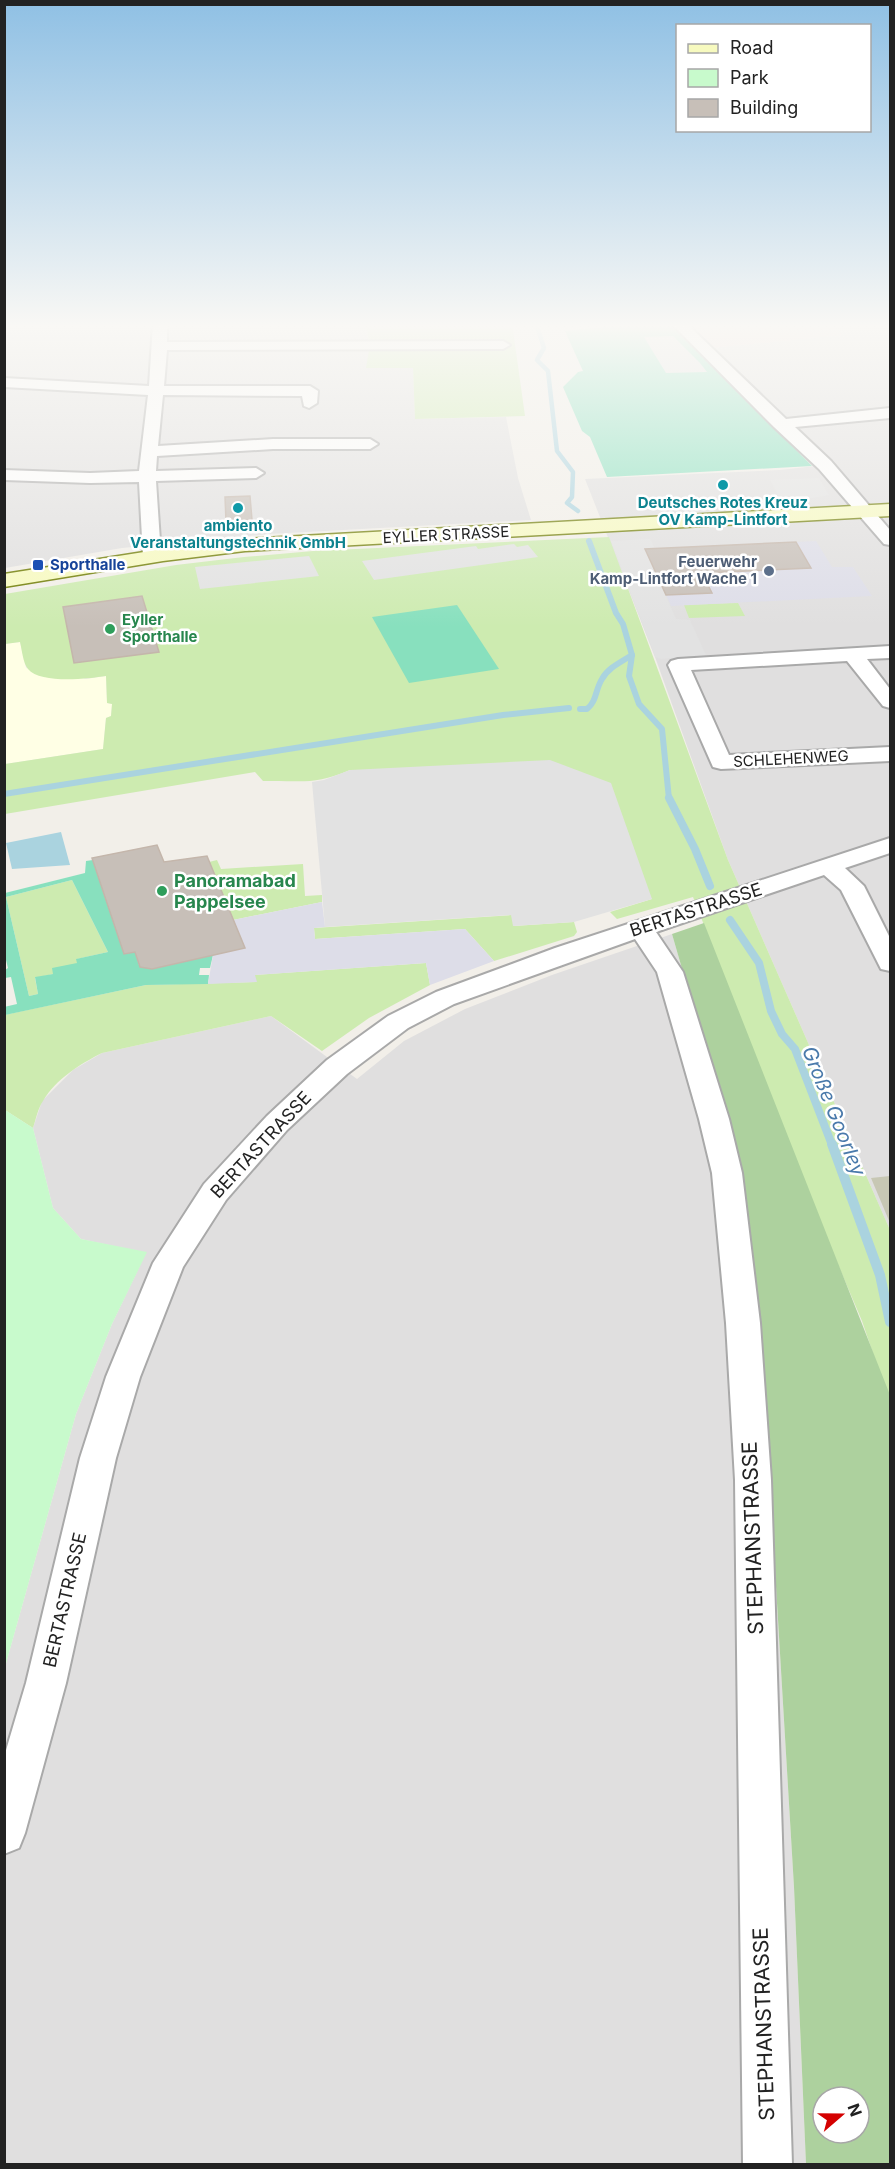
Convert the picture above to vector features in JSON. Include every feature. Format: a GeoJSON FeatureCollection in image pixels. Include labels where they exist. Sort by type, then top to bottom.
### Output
{"type":"FeatureCollection","features":[{"type":"Feature","properties":{"kind":"main road","name":"EYLLER STRASSE"},"geometry":{"type":"LineString","coordinates":[[4,581],[152,556],[245,545],[891,510]]}},
{"type":"Feature","properties":{"kind":"street"},"geometry":{"type":"LineString","coordinates":[[152,424],[147,477],[152,556]]}},
{"type":"Feature","properties":{"kind":"street"},"geometry":{"type":"LineString","coordinates":[[780,424],[825,465],[891,540]]}},
{"type":"Feature","properties":{"kind":"street"},"geometry":{"type":"LineString","coordinates":[[151,451],[273,444],[370,444]]}},
{"type":"Feature","properties":{"kind":"street"},"geometry":{"type":"LineString","coordinates":[[4,475],[147,477],[256,473]]}},
{"type":"Feature","properties":{"kind":"street","name":"SCHLEHENWEG"},"geometry":{"type":"LineString","coordinates":[[891,652],[678,665],[721,762],[891,754]]}},
{"type":"Feature","properties":{"kind":"street"},"geometry":{"type":"LineString","coordinates":[[853,655],[891,702]]}},
{"type":"Feature","properties":{"kind":"street","name":"BERTASTRASSE"},"geometry":{"type":"LineString","coordinates":[[4,1833],[46,1683],[98,1458],[120,1387],[169,1263],[215,1192],[277,1123],[337,1067],[398,1022],[479,984],[891,845]]}},
{"type":"Feature","properties":{"kind":"street"},"geometry":{"type":"LineString","coordinates":[[828,866],[852,886],[891,963]]}},
{"type":"Feature","properties":{"kind":"street","name":"STEPHANSTRASSE"},"geometry":{"type":"LineString","coordinates":[[641,928],[670,972],[714,1119],[727,1173],[743,1323],[753,1480],[768,2164]]}},
{"type":"Feature","properties":{"kind":"shaded area"},"geometry":{"type":"Polygon","coordinates":[[[5,424],[507,424],[518,478],[531,520],[269,534],[122,548],[5,568],[5,424]]]}},
{"type":"Feature","properties":{"kind":"shaded area"},"geometry":{"type":"Polygon","coordinates":[[[791,424],[890,424],[890,1230],[728,860],[655,657],[585,479],[780,470],[833,464],[791,424]]]}},
{"type":"Feature","properties":{"kind":"shaded area"},"geometry":{"type":"Polygon","coordinates":[[[819,478],[829,495],[780,499],[770,480],[819,478]]]}},
{"type":"Feature","properties":{"kind":"shaded area"},"geometry":{"type":"Polygon","coordinates":[[[650,539],[654,547],[643,549],[647,551],[676,619],[690,620],[706,655],[661,659],[655,657],[611,541],[650,539]]]}},
{"type":"Feature","properties":{"kind":"shaded area"},"geometry":{"type":"Polygon","coordinates":[[[816,541],[832,567],[853,567],[872,596],[671,606],[666,595],[711,593],[703,573],[810,568],[796,542],[816,541]]]}},
{"type":"Feature","properties":{"kind":"shaded area"},"geometry":{"type":"Polygon","coordinates":[[[514,544],[517,547],[528,545],[538,557],[374,580],[362,561],[476,546],[478,549],[514,544]]]}},
{"type":"Feature","properties":{"kind":"shaded area"},"geometry":{"type":"Polygon","coordinates":[[[309,556],[319,576],[200,589],[195,567],[309,556]]]}},
{"type":"Feature","properties":{"kind":"shaded area"},"geometry":{"type":"Polygon","coordinates":[[[20,642],[26,668],[86,679],[106,676],[107,703],[112,704],[111,716],[106,718],[103,749],[5,764],[5,644],[20,642]]]}},
{"type":"Feature","properties":{"kind":"shaded area"},"geometry":{"type":"Polygon","coordinates":[[[550,760],[611,783],[652,899],[574,922],[513,926],[511,915],[325,927],[312,782],[350,770],[550,760]]]}},
{"type":"Feature","properties":{"kind":"shaded area"},"geometry":{"type":"Polygon","coordinates":[[[322,902],[325,927],[314,928],[315,939],[465,929],[494,961],[430,985],[426,963],[255,975],[257,982],[208,984],[213,955],[233,920],[322,902]]]}},
{"type":"Feature","properties":{"kind":"shaded area"},"geometry":{"type":"Polygon","coordinates":[[[672,934],[707,1055],[742,1194],[760,1319],[794,1887],[806,2164],[5,2164],[5,1667],[76,1414],[112,1324],[146,1253],[81,1239],[53,1208],[33,1128],[42,1101],[73,1070],[102,1053],[271,1016],[357,1079],[404,1041],[465,1009],[552,975],[672,934]]]}},
{"type":"Feature","properties":{"kind":"shaded area"},"geometry":{"type":"Polygon","coordinates":[[[890,1176],[890,1223],[871,1178],[890,1176]]]}},
{"type":"Feature","properties":{"kind":"green space"},"geometry":{"type":"Polygon","coordinates":[[[579,424],[771,424],[812,466],[607,477],[590,437],[582,431],[579,424]]]}},
{"type":"Feature","properties":{"kind":"green space"},"geometry":{"type":"Polygon","coordinates":[[[609,537],[728,860],[890,1230],[890,1403],[862,1321],[828,1241],[693,897],[617,919],[610,912],[652,899],[350,770],[326,778],[306,781],[263,781],[255,772],[5,814],[5,764],[103,749],[106,718],[111,716],[112,704],[107,703],[106,676],[53,679],[34,674],[28,669],[20,642],[5,644],[5,594],[176,565],[244,557],[313,551],[609,537]]]}},
{"type":"Feature","properties":{"kind":"green space"},"geometry":{"type":"Polygon","coordinates":[[[738,603],[745,616],[689,618],[684,605],[738,603]]]}},
{"type":"Feature","properties":{"kind":"green space"},"geometry":{"type":"Polygon","coordinates":[[[457,605],[499,669],[409,683],[372,617],[457,605]]]}},
{"type":"Feature","properties":{"kind":"green space"},"geometry":{"type":"Polygon","coordinates":[[[93,860],[124,954],[135,952],[139,965],[152,969],[213,955],[210,968],[200,968],[199,975],[209,975],[208,984],[146,985],[5,1015],[4,1007],[17,1004],[11,977],[5,978],[5,970],[8,968],[4,952],[5,893],[85,873],[86,861],[93,860]],[[72,880],[6,897],[29,996],[38,994],[35,977],[53,974],[52,968],[77,963],[76,959],[108,952],[72,880]]]}},
{"type":"Feature","properties":{"kind":"green space"},"geometry":{"type":"Polygon","coordinates":[[[217,860],[221,869],[303,864],[305,896],[322,895],[322,902],[233,920],[209,862],[217,860]]]}},
{"type":"Feature","properties":{"kind":"green space"},"geometry":{"type":"Polygon","coordinates":[[[72,880],[108,952],[77,959],[78,963],[53,974],[35,978],[38,994],[29,996],[6,897],[72,880]]]}},
{"type":"Feature","properties":{"kind":"green space"},"geometry":{"type":"Polygon","coordinates":[[[512,915],[514,926],[574,922],[577,932],[574,936],[494,961],[465,929],[315,939],[314,928],[512,915]]]}},
{"type":"Feature","properties":{"kind":"green space"},"geometry":{"type":"Polygon","coordinates":[[[704,923],[890,1395],[890,2164],[806,2164],[794,1887],[760,1319],[742,1194],[707,1055],[672,934],[704,923]]]}},
{"type":"Feature","properties":{"kind":"green space"},"geometry":{"type":"Polygon","coordinates":[[[426,963],[430,985],[369,1018],[322,1051],[271,1016],[102,1053],[77,1067],[48,1093],[38,1110],[33,1128],[5,1110],[4,1015],[146,985],[256,982],[254,975],[426,963]]]}},
{"type":"Feature","properties":{"kind":"green space"},"geometry":{"type":"Polygon","coordinates":[[[5,1110],[33,1128],[53,1208],[81,1239],[147,1252],[112,1324],[76,1414],[5,1667],[5,1110]]]}},
{"type":"Feature","properties":{"kind":"water"},"geometry":{"type":"Polygon","coordinates":[[[61,832],[70,865],[12,869],[6,843],[61,832]]]}},
{"type":"Feature","properties":{"kind":"building","name":"ambiento Veranstaltungstechnik GmbH"},"geometry":{"type":"Polygon","coordinates":[[[250,496],[252,520],[226,521],[225,497],[250,496]]]}},
{"type":"Feature","properties":{"kind":"building"},"geometry":{"type":"Polygon","coordinates":[[[796,542],[811,568],[702,573],[712,593],[666,595],[645,549],[796,542]]]}},
{"type":"Feature","properties":{"kind":"building","name":"Eyller Sporthalle"},"geometry":{"type":"Polygon","coordinates":[[[142,596],[159,652],[74,663],[63,607],[142,596]]]}},
{"type":"Feature","properties":{"kind":"building","name":"Panoramabad Pappelsee"},"geometry":{"type":"Polygon","coordinates":[[[157,845],[164,862],[207,856],[245,948],[152,969],[140,967],[135,952],[124,954],[92,858],[157,845]]]}},
{"type":"Feature","properties":{"kind":"waterway","name":"Große Goorley"},"geometry":{"type":"LineString","coordinates":[[554,424],[557,451],[573,472],[572,497],[567,503],[578,511]]}},
{"type":"Feature","properties":{"kind":"waterway","name":"Große Goorley"},"geometry":{"type":"LineString","coordinates":[[589,541],[616,613],[623,624],[632,655]]}},
{"type":"Feature","properties":{"kind":"waterway"},"geometry":{"type":"LineString","coordinates":[[580,709],[587,709],[590,706],[605,675],[632,655]]}},
{"type":"Feature","properties":{"kind":"waterway","name":"Große Goorley"},"geometry":{"type":"LineString","coordinates":[[632,655],[629,676],[639,704],[662,729],[669,799]]}},
{"type":"Feature","properties":{"kind":"waterway"},"geometry":{"type":"LineString","coordinates":[[4,794],[503,715],[569,708]]}},
{"type":"Feature","properties":{"kind":"waterway","name":"Große Goorley"},"geometry":{"type":"LineString","coordinates":[[669,798],[695,849],[710,886]]}},
{"type":"Feature","properties":{"kind":"waterway","name":"Große Goorley"},"geometry":{"type":"LineString","coordinates":[[730,920],[759,963],[771,1011],[782,1034],[795,1049],[832,1145]]}},
{"type":"Feature","properties":{"kind":"waterway","name":"Große Goorley"},"geometry":{"type":"LineString","coordinates":[[832,1144],[880,1275],[890,1322]]}},
{"type":"Feature","properties":{"kind":"place","name":"Deutsches Rotes Kreuz OV Kamp-Lintfort"},"geometry":{"type":"Point","coordinates":[723,485]}},
{"type":"Feature","properties":{"kind":"place","name":"ambiento Veranstaltungstechnik GmbH"},"geometry":{"type":"Point","coordinates":[238,508]}},
{"type":"Feature","properties":{"kind":"place","name":"Sporthalle"},"geometry":{"type":"Point","coordinates":[38,565]}},
{"type":"Feature","properties":{"kind":"place","name":"Feuerwehr Kamp-Lintfort Wache 1"},"geometry":{"type":"Point","coordinates":[769,571]}},
{"type":"Feature","properties":{"kind":"place","name":"Eyller Sporthalle"},"geometry":{"type":"Point","coordinates":[110,629]}},
{"type":"Feature","properties":{"kind":"place","name":"Panoramabad Pappelsee"},"geometry":{"type":"Point","coordinates":[162,891]}}]}
